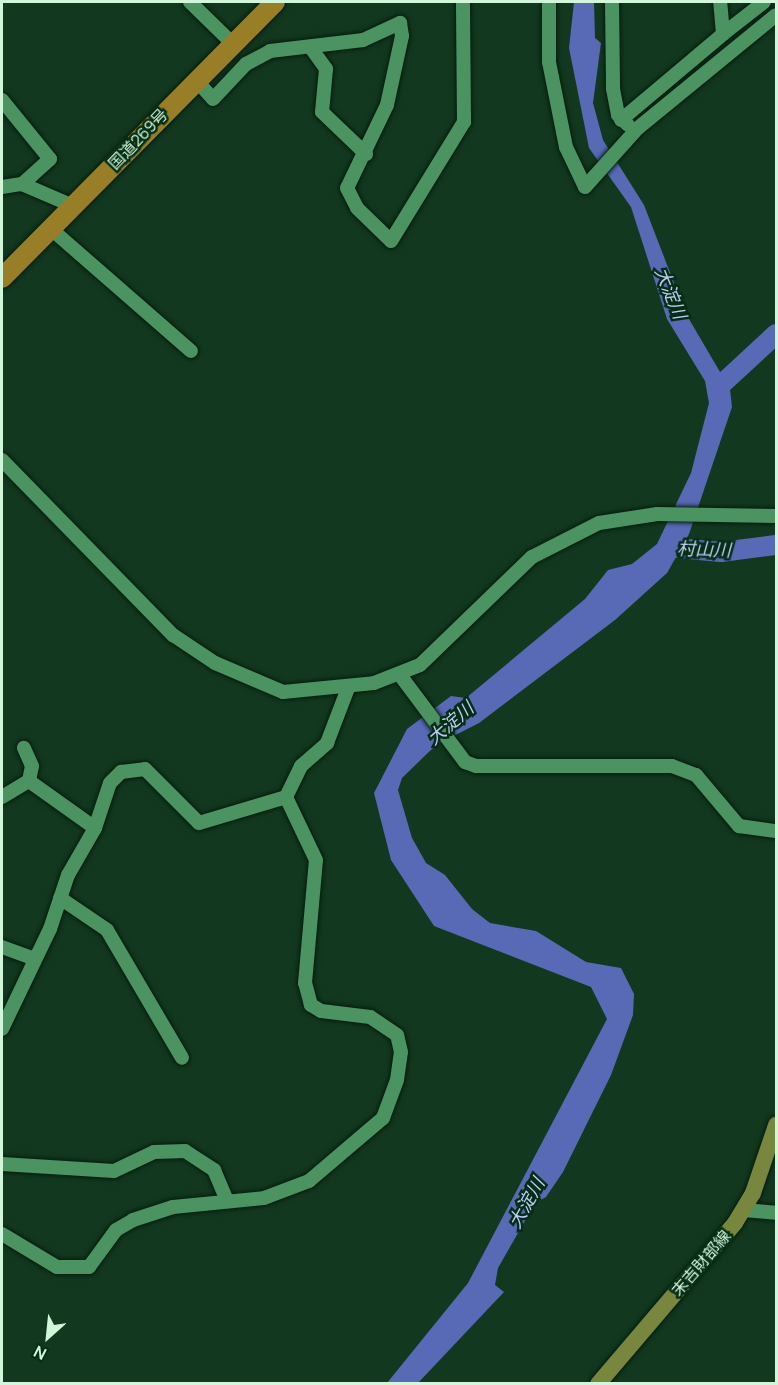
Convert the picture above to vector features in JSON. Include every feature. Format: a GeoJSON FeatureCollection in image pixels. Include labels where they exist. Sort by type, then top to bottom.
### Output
{"type":"FeatureCollection","features":[{"type":"Feature","properties":{"kind":"highway","name":"国道269号"},"geometry":{"type":"LineString","coordinates":[[2,278],[275,2]]}},
{"type":"Feature","properties":{"kind":"main road","name":"末吉財部線"},"geometry":{"type":"LineString","coordinates":[[598,1383],[744,1210],[777,1125]]}},
{"type":"Feature","properties":{"kind":"street"},"geometry":{"type":"LineString","coordinates":[[196,80],[213,99],[246,64],[270,51],[311,48],[363,40],[385,27],[402,26],[387,105],[366,154],[347,188],[349,196],[392,241],[464,122],[463,2]]}},
{"type":"Feature","properties":{"kind":"street"},"geometry":{"type":"LineString","coordinates":[[549,2],[549,62],[566,147],[585,187],[636,130],[777,15]]}},
{"type":"Feature","properties":{"kind":"street"},"geometry":{"type":"LineString","coordinates":[[612,2],[613,89],[621,120],[636,130]]}},
{"type":"Feature","properties":{"kind":"street"},"geometry":{"type":"LineString","coordinates":[[720,2],[723,34]]}},
{"type":"Feature","properties":{"kind":"street"},"geometry":{"type":"LineString","coordinates":[[621,120],[764,2]]}},
{"type":"Feature","properties":{"kind":"street"},"geometry":{"type":"LineString","coordinates":[[198,4],[234,45]]}},
{"type":"Feature","properties":{"kind":"street"},"geometry":{"type":"LineString","coordinates":[[311,48],[326,69],[322,112],[366,154]]}},
{"type":"Feature","properties":{"kind":"street"},"geometry":{"type":"LineString","coordinates":[[2,100],[50,159],[22,184]]}},
{"type":"Feature","properties":{"kind":"street"},"geometry":{"type":"LineString","coordinates":[[2,187],[22,184],[73,206]]}},
{"type":"Feature","properties":{"kind":"street"},"geometry":{"type":"LineString","coordinates":[[50,228],[191,351]]}},
{"type":"Feature","properties":{"kind":"street"},"geometry":{"type":"LineString","coordinates":[[2,460],[173,636],[197,653],[283,692],[348,688],[400,675],[441,648],[532,556],[571,534],[622,517],[777,516]]}},
{"type":"Feature","properties":{"kind":"street"},"geometry":{"type":"LineString","coordinates":[[400,675],[465,762],[476,766],[672,766],[696,776],[739,826],[777,831]]}},
{"type":"Feature","properties":{"kind":"street"},"geometry":{"type":"LineString","coordinates":[[2,1029],[35,959],[60,898],[95,828],[110,783],[134,770],[145,769],[198,823],[286,797],[301,766],[327,743],[348,688]]}},
{"type":"Feature","properties":{"kind":"street"},"geometry":{"type":"LineString","coordinates":[[2,797],[29,781],[32,766],[24,748]]}},
{"type":"Feature","properties":{"kind":"street"},"geometry":{"type":"LineString","coordinates":[[29,781],[95,828]]}},
{"type":"Feature","properties":{"kind":"street"},"geometry":{"type":"LineString","coordinates":[[2,1234],[57,1267],[89,1267],[116,1230],[133,1221],[173,1207],[264,1198],[309,1181],[383,1118],[397,1080],[397,1035],[370,1017],[321,1011],[311,1005],[305,984],[316,860],[286,797]]}},
{"type":"Feature","properties":{"kind":"street"},"geometry":{"type":"LineString","coordinates":[[60,898],[107,930],[182,1058]]}},
{"type":"Feature","properties":{"kind":"street"},"geometry":{"type":"LineString","coordinates":[[2,947],[35,959]]}},
{"type":"Feature","properties":{"kind":"street"},"geometry":{"type":"LineString","coordinates":[[2,1164],[114,1172],[154,1152],[185,1151],[214,1170],[227,1201]]}},
{"type":"Feature","properties":{"kind":"street"},"geometry":{"type":"LineString","coordinates":[[744,1210],[777,1213]]}},
{"type":"Feature","properties":{"kind":"water","name":"大淀川"},"geometry":{"type":"Polygon","coordinates":[[[574,2],[594,2],[595,38],[601,43],[593,103],[603,140],[644,205],[686,314],[730,389],[732,407],[689,534],[667,573],[615,620],[479,723],[436,745],[402,778],[398,790],[412,838],[426,863],[445,875],[472,909],[490,923],[536,931],[586,962],[621,968],[634,994],[633,1015],[611,1075],[563,1172],[546,1197],[535,1203],[498,1268],[495,1285],[504,1292],[418,1383],[387,1383],[468,1283],[607,1019],[591,987],[434,926],[391,860],[374,793],[407,729],[451,696],[466,698],[585,599],[608,570],[632,564],[657,544],[691,473],[709,403],[705,381],[667,319],[631,207],[589,148],[569,48],[574,2]]]}},
{"type":"Feature","properties":{"kind":"waterway"},"geometry":{"type":"LineString","coordinates":[[723,383],[776,334]]}},
{"type":"Feature","properties":{"kind":"waterway","name":"村山川"},"geometry":{"type":"LineString","coordinates":[[667,547],[721,552],[776,545]]}}]}
